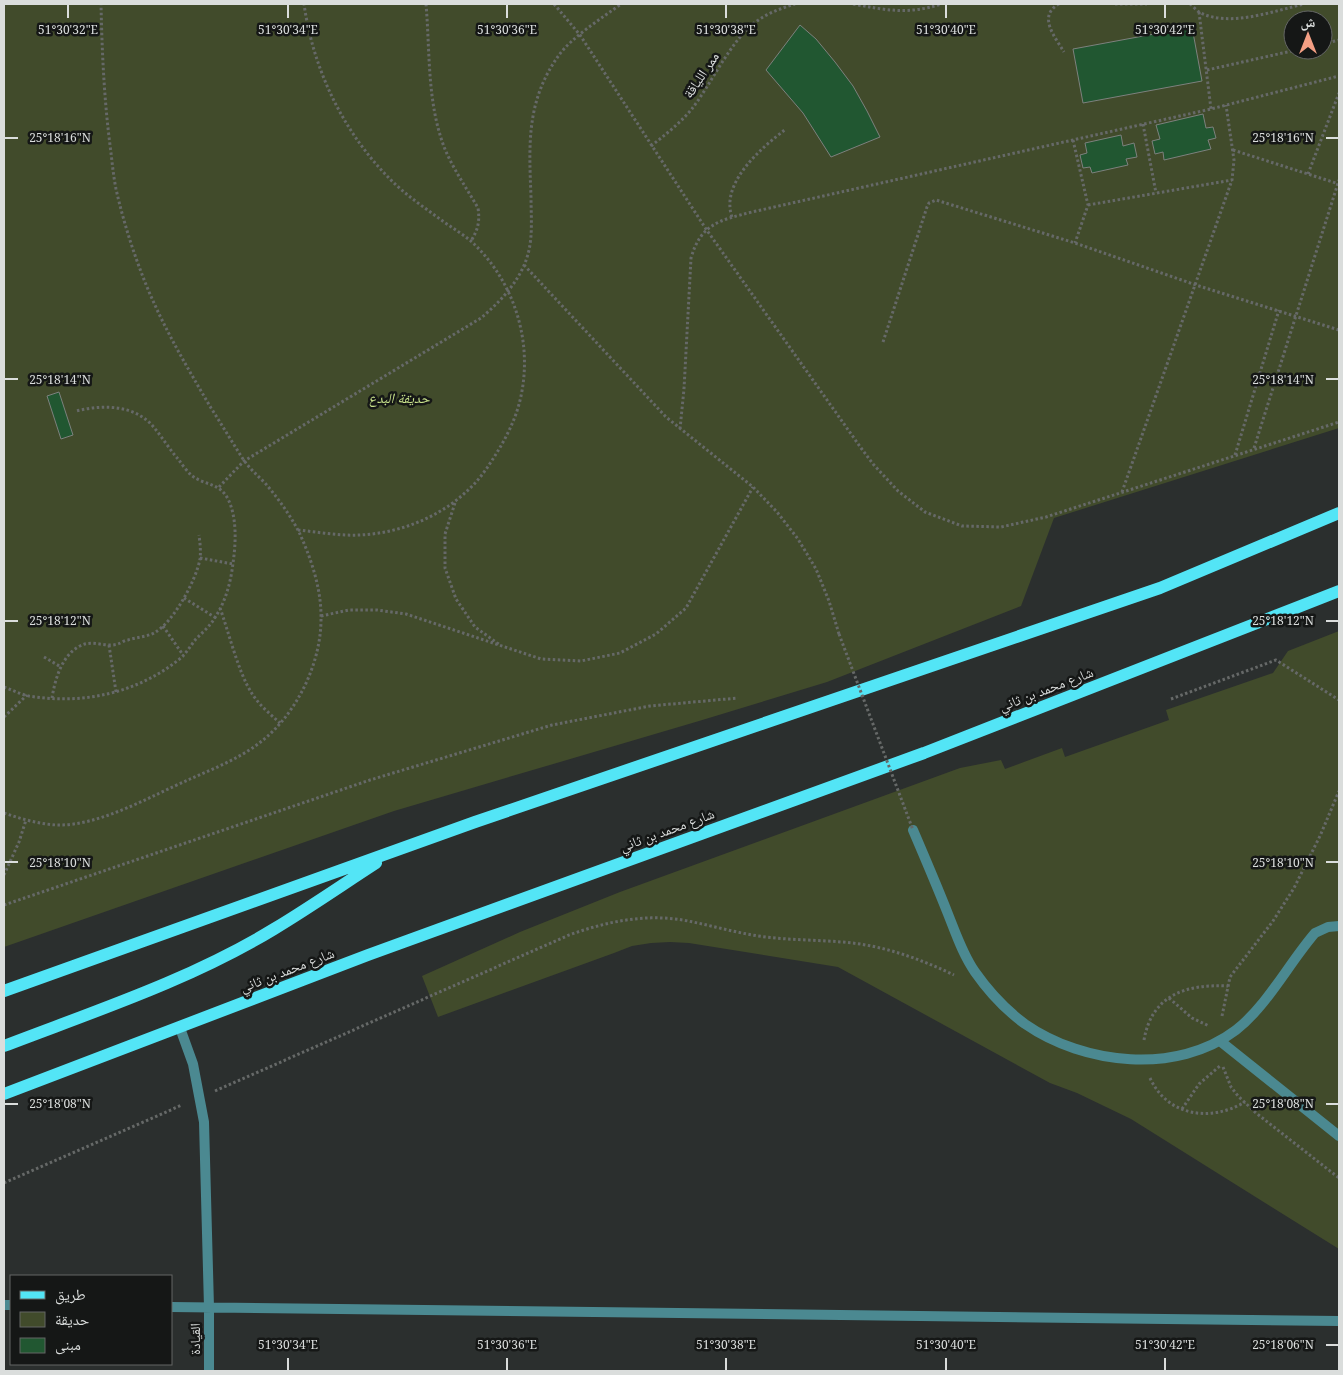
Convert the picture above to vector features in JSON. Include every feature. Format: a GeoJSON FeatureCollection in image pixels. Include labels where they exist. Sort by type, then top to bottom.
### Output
{"type":"FeatureCollection","features":[{"type":"Feature","properties":{"kind":"main road"},"geometry":{"type":"LineString","coordinates":[[4,991],[475,822],[1160,588],[1339,513]]}},
{"type":"Feature","properties":{"kind":"main road","name":"شارع محمد بن ثاني"},"geometry":{"type":"LineString","coordinates":[[4,1094],[368,955],[924,753],[1339,591]]}},
{"type":"Feature","properties":{"kind":"main road"},"geometry":{"type":"LineString","coordinates":[[4,1046],[170,982],[210,963],[274,930],[397,850]]}},
{"type":"Feature","properties":{"kind":"street"},"geometry":{"type":"LineString","coordinates":[[914,830],[962,949],[974,971],[989,991],[1026,1024],[1048,1037],[1088,1052],[1125,1059],[1163,1058],[1200,1050],[1220,1041],[1252,1015],[1315,934],[1328,926],[1339,926]]}},
{"type":"Feature","properties":{"kind":"street","name":"القيادة"},"geometry":{"type":"LineString","coordinates":[[180,1028],[193,1064],[204,1122],[209,1371]]}},
{"type":"Feature","properties":{"kind":"street"},"geometry":{"type":"LineString","coordinates":[[1220,1041],[1339,1136]]}},
{"type":"Feature","properties":{"kind":"street"},"geometry":{"type":"LineString","coordinates":[[172,1307],[1339,1321]]}},
{"type":"Feature","properties":{"kind":"path"},"geometry":{"type":"LineString","coordinates":[[4,813],[26,820],[57,825],[85,822],[112,814],[232,759],[258,744],[280,723],[297,700],[310,673],[319,645],[321,616],[318,587],[310,558],[298,530],[284,507],[244,461],[189,371],[165,328],[145,282],[128,235],[116,187],[108,128],[102,61],[101,4]]}},
{"type":"Feature","properties":{"kind":"path"},"geometry":{"type":"LineString","coordinates":[[298,530],[357,535],[383,533],[408,527],[432,516],[455,502],[482,476],[503,445],[517,410],[524,373],[523,344],[517,311],[509,290],[492,264],[471,241],[426,210],[388,177],[356,140],[338,110],[323,76],[304,4]]}},
{"type":"Feature","properties":{"kind":"path"},"geometry":{"type":"LineString","coordinates":[[426,4],[429,74],[434,109],[443,145],[478,208],[479,225],[471,241]]}},
{"type":"Feature","properties":{"kind":"path"},"geometry":{"type":"LineString","coordinates":[[554,4],[580,35],[706,229],[873,464],[898,491],[925,512],[962,526],[1001,527],[1046,517],[1339,422]]}},
{"type":"Feature","properties":{"kind":"path"},"geometry":{"type":"LineString","coordinates":[[219,487],[244,461],[465,329],[496,306],[509,290],[524,265],[528,253],[532,220],[530,138],[536,102],[546,76],[560,53],[580,35],[621,4]]}},
{"type":"Feature","properties":{"kind":"path","name":"ممر اللياقة"},"geometry":{"type":"LineString","coordinates":[[651,146],[673,129],[691,109],[740,38],[756,21],[779,9],[795,4]]}},
{"type":"Feature","properties":{"kind":"path"},"geometry":{"type":"LineString","coordinates":[[854,4],[894,11],[924,10],[941,4]]}},
{"type":"Feature","properties":{"kind":"path"},"geometry":{"type":"LineString","coordinates":[[1059,4],[1052,8],[1048,20],[1049,26],[1064,52]]}},
{"type":"Feature","properties":{"kind":"path"},"geometry":{"type":"LineString","coordinates":[[1115,4],[1147,4]]}},
{"type":"Feature","properties":{"kind":"path"},"geometry":{"type":"LineString","coordinates":[[1190,4],[1199,12],[1215,17],[1232,19],[1248,18],[1304,4]]}},
{"type":"Feature","properties":{"kind":"path"},"geometry":{"type":"LineString","coordinates":[[1199,12],[1210,109]]}},
{"type":"Feature","properties":{"kind":"path"},"geometry":{"type":"LineString","coordinates":[[1207,70],[1283,53]]}},
{"type":"Feature","properties":{"kind":"path"},"geometry":{"type":"LineString","coordinates":[[680,429],[691,258],[697,242],[706,229],[732,217],[1210,109],[1339,76]]}},
{"type":"Feature","properties":{"kind":"path"},"geometry":{"type":"LineString","coordinates":[[1308,174],[1339,93]]}},
{"type":"Feature","properties":{"kind":"path"},"geometry":{"type":"LineString","coordinates":[[1122,492],[1232,180],[1234,160],[1226,105]]}},
{"type":"Feature","properties":{"kind":"path"},"geometry":{"type":"LineString","coordinates":[[1143,124],[1156,193]]}},
{"type":"Feature","properties":{"kind":"path"},"geometry":{"type":"LineString","coordinates":[[732,217],[729,209],[730,194],[743,170],[756,154],[786,129]]}},
{"type":"Feature","properties":{"kind":"path"},"geometry":{"type":"LineString","coordinates":[[1074,140],[1088,205],[1075,242]]}},
{"type":"Feature","properties":{"kind":"path"},"geometry":{"type":"LineString","coordinates":[[1233,150],[1339,182],[1254,448]]}},
{"type":"Feature","properties":{"kind":"path"},"geometry":{"type":"LineString","coordinates":[[1088,205],[1232,180]]}},
{"type":"Feature","properties":{"kind":"path"},"geometry":{"type":"LineString","coordinates":[[883,342],[926,207],[932,200],[940,200],[1075,242],[1196,285],[1339,330]]}},
{"type":"Feature","properties":{"kind":"path"},"geometry":{"type":"LineString","coordinates":[[524,265],[651,402],[680,429],[753,487],[777,512],[798,539],[829,601],[839,634],[914,830]]}},
{"type":"Feature","properties":{"kind":"path"},"geometry":{"type":"LineString","coordinates":[[1235,455],[1279,310]]}},
{"type":"Feature","properties":{"kind":"path"},"geometry":{"type":"LineString","coordinates":[[4,687],[27,695],[52,698],[82,698],[116,692],[156,676],[183,655],[216,618],[227,594],[233,564],[235,532],[232,510],[228,499],[219,487],[191,475],[150,423],[133,413],[115,407],[95,407],[76,411]]}},
{"type":"Feature","properties":{"kind":"path"},"geometry":{"type":"LineString","coordinates":[[321,616],[349,610],[378,610],[406,614],[541,659],[581,661],[620,653],[656,634],[686,608],[753,487]]}},
{"type":"Feature","properties":{"kind":"path"},"geometry":{"type":"LineString","coordinates":[[455,502],[445,534],[445,568],[450,584],[456,599],[475,627],[502,647]]}},
{"type":"Feature","properties":{"kind":"path"},"geometry":{"type":"LineString","coordinates":[[52,698],[54,682],[61,667],[79,646],[91,642],[109,645],[141,638],[154,633],[163,626],[184,598],[196,572],[200,558],[199,535]]}},
{"type":"Feature","properties":{"kind":"path"},"geometry":{"type":"LineString","coordinates":[[200,558],[233,564]]}},
{"type":"Feature","properties":{"kind":"path"},"geometry":{"type":"LineString","coordinates":[[184,598],[216,618]]}},
{"type":"Feature","properties":{"kind":"path"},"geometry":{"type":"LineString","coordinates":[[220,608],[244,678],[251,692],[262,707],[280,723]]}},
{"type":"Feature","properties":{"kind":"path"},"geometry":{"type":"LineString","coordinates":[[163,626],[183,655]]}},
{"type":"Feature","properties":{"kind":"path"},"geometry":{"type":"LineString","coordinates":[[109,645],[116,692]]}},
{"type":"Feature","properties":{"kind":"path"},"geometry":{"type":"LineString","coordinates":[[44,657],[61,667]]}},
{"type":"Feature","properties":{"kind":"path"},"geometry":{"type":"LineString","coordinates":[[1171,699],[1276,660],[1339,700]]}},
{"type":"Feature","properties":{"kind":"path"},"geometry":{"type":"LineString","coordinates":[[4,717],[27,695]]}},
{"type":"Feature","properties":{"kind":"path"},"geometry":{"type":"LineString","coordinates":[[4,905],[370,780],[552,725],[650,706],[738,698]]}},
{"type":"Feature","properties":{"kind":"path"},"geometry":{"type":"LineString","coordinates":[[4,875],[19,842],[26,820]]}},
{"type":"Feature","properties":{"kind":"path"},"geometry":{"type":"LineString","coordinates":[[4,1183],[570,935],[614,921],[638,918],[663,918],[688,921],[754,936],[866,945],[920,959],[954,975],[961,976],[974,971]]}},
{"type":"Feature","properties":{"kind":"path"},"geometry":{"type":"LineString","coordinates":[[1169,998],[1192,1018],[1213,1027]]}},
{"type":"Feature","properties":{"kind":"path"},"geometry":{"type":"LineString","coordinates":[[1182,1109],[1199,1084],[1222,1065]]}},
{"type":"Feature","properties":{"kind":"green space","name":"حديقة البدع"},"geometry":{"type":"Polygon","coordinates":[[[4,4],[1339,4],[1339,428],[1054,518],[1021,606],[827,682],[394,811],[4,947],[4,4]]]}},
{"type":"Feature","properties":{"kind":"green space"},"geometry":{"type":"Polygon","coordinates":[[[1339,631],[1339,1249],[1131,1119],[1077,1093],[1050,1083],[838,967],[689,943],[651,943],[632,946],[438,1017],[422,976],[520,932],[620,892],[960,768],[1001,760],[1005,769],[1062,748],[1065,757],[1169,720],[1166,710],[1273,673],[1288,651],[1339,631]]]}},
{"type":"Feature","properties":{"kind":"building"},"geometry":{"type":"Polygon","coordinates":[[[800,25],[816,39],[853,86],[880,137],[831,157],[803,113],[766,70],[800,25]]]}},
{"type":"Feature","properties":{"kind":"building"},"geometry":{"type":"Polygon","coordinates":[[[1192,27],[1202,81],[1083,103],[1073,49],[1192,27]]]}},
{"type":"Feature","properties":{"kind":"building"},"geometry":{"type":"Polygon","coordinates":[[[1203,114],[1206,128],[1213,127],[1216,138],[1208,140],[1211,149],[1164,160],[1163,152],[1155,154],[1152,141],[1160,139],[1156,125],[1203,114]]]}},
{"type":"Feature","properties":{"kind":"building"},"geometry":{"type":"Polygon","coordinates":[[[1121,135],[1123,146],[1134,143],[1137,157],[1126,159],[1128,165],[1092,173],[1090,167],[1083,168],[1080,155],[1087,153],[1085,143],[1121,135]]]}},
{"type":"Feature","properties":{"kind":"building"},"geometry":{"type":"Polygon","coordinates":[[[59,392],[73,435],[61,439],[47,396],[59,392]]]}}]}
